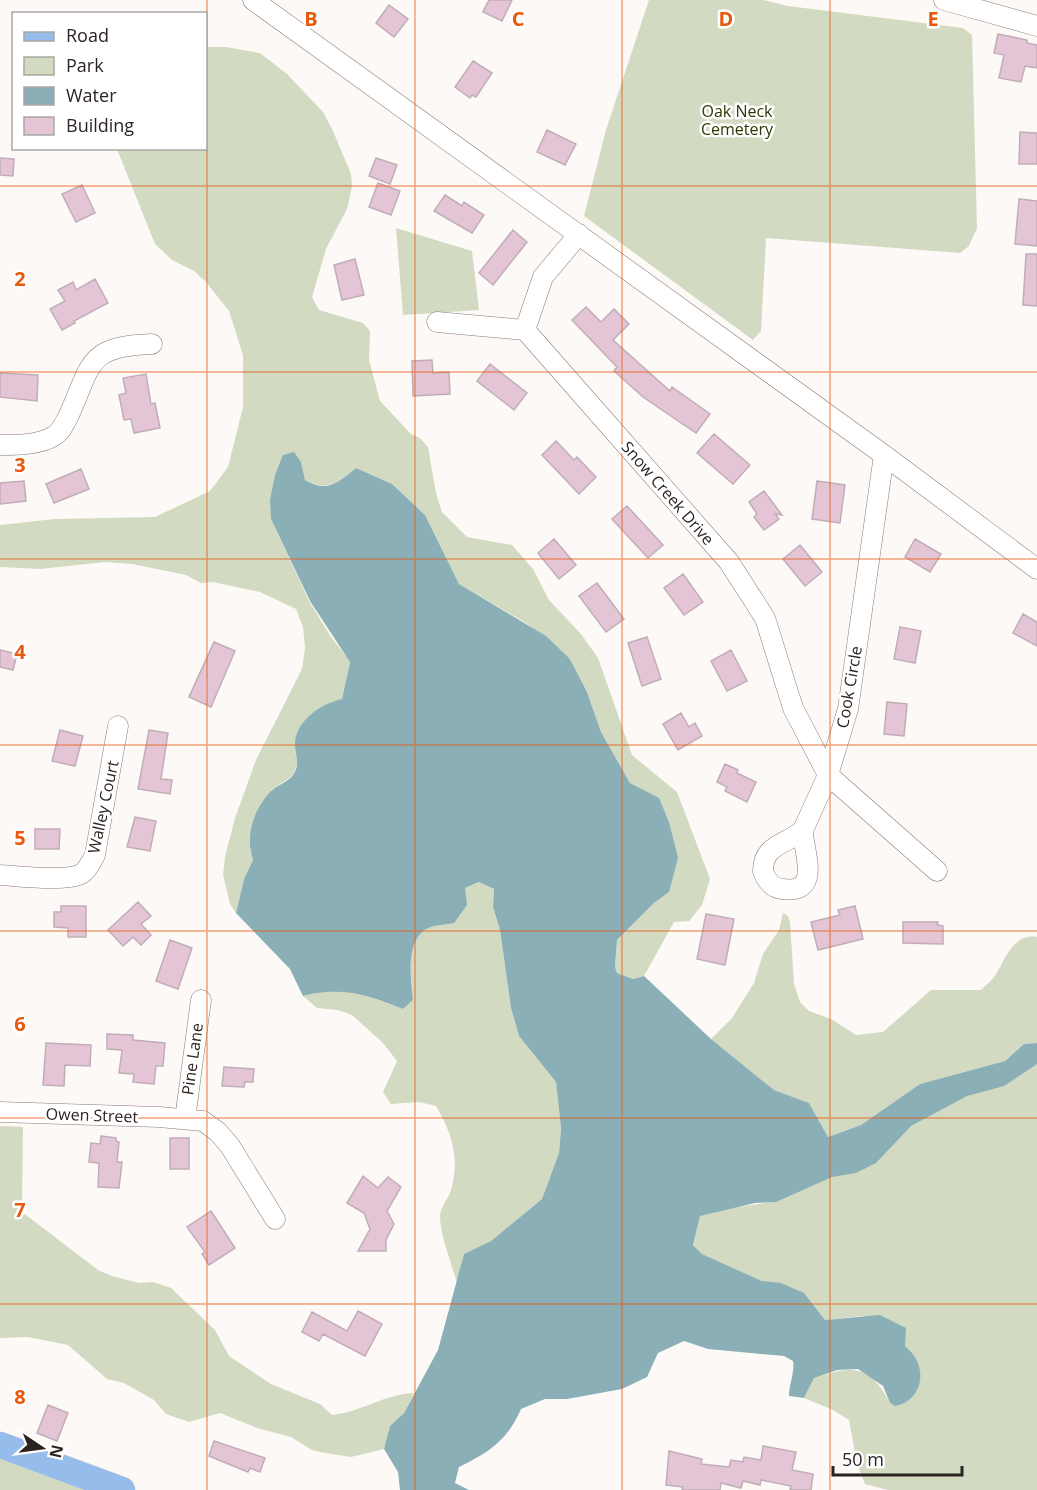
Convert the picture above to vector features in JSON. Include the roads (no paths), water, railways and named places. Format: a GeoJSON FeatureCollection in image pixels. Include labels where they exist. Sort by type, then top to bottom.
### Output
{"type":"FeatureCollection","features":[{"type":"Feature","properties":{"kind":"main road"},"geometry":{"type":"LineString","coordinates":[[0,1445],[122,1490]]}},
{"type":"Feature","properties":{"kind":"street"},"geometry":{"type":"LineString","coordinates":[[253,0],[884,455],[1037,569]]}},
{"type":"Feature","properties":{"kind":"street"},"geometry":{"type":"LineString","coordinates":[[944,0],[1037,26]]}},
{"type":"Feature","properties":{"kind":"street"},"geometry":{"type":"LineString","coordinates":[[437,322],[525,330],[543,277],[579,234]]}},
{"type":"Feature","properties":{"kind":"street","name":"Snow Creek Drive"},"geometry":{"type":"LineString","coordinates":[[525,330],[729,562],[765,618],[793,708],[828,775]]}},
{"type":"Feature","properties":{"kind":"street"},"geometry":{"type":"LineString","coordinates":[[0,445],[24,445],[56,435],[62,428],[81,382],[95,359],[126,344],[152,344]]}},
{"type":"Feature","properties":{"kind":"street","name":"Cook Circle"},"geometry":{"type":"LineString","coordinates":[[803,830],[828,775],[848,709],[884,455]]}},
{"type":"Feature","properties":{"kind":"street","name":"Walley Court"},"geometry":{"type":"LineString","coordinates":[[0,875],[67,877],[80,875],[89,866],[95,855],[118,726]]}},
{"type":"Feature","properties":{"kind":"street"},"geometry":{"type":"LineString","coordinates":[[828,775],[937,872]]}},
{"type":"Feature","properties":{"kind":"street","name":"Pine Lane"},"geometry":{"type":"LineString","coordinates":[[185,1119],[201,1000]]}},
{"type":"Feature","properties":{"kind":"street","name":"Owen Street"},"geometry":{"type":"LineString","coordinates":[[0,1112],[203,1121],[218,1132],[230,1146],[275,1219]]}},
{"type":"Feature","properties":{"kind":"water"},"geometry":{"type":"Polygon","coordinates":[[[294,452],[301,462],[305,480],[313,484],[326,486],[338,482],[356,468],[392,484],[425,515],[459,584],[546,636],[570,659],[587,692],[601,732],[630,783],[659,798],[669,822],[678,858],[669,892],[654,903],[617,940],[615,967],[617,973],[633,979],[644,976],[711,1039],[774,1090],[809,1103],[828,1137],[861,1125],[920,1084],[1005,1061],[1024,1044],[1037,1043],[1037,1064],[1004,1086],[967,1096],[911,1126],[876,1163],[856,1173],[832,1177],[776,1202],[755,1203],[700,1216],[693,1245],[702,1254],[762,1281],[781,1283],[804,1293],[825,1320],[880,1315],[906,1328],[905,1346],[916,1359],[920,1369],[920,1383],[909,1400],[895,1406],[890,1403],[883,1386],[858,1369],[837,1370],[814,1378],[804,1398],[789,1396],[793,1361],[784,1356],[708,1349],[684,1341],[658,1353],[647,1377],[622,1389],[567,1399],[545,1399],[521,1409],[510,1429],[496,1444],[459,1467],[455,1483],[469,1490],[400,1490],[398,1472],[384,1449],[390,1426],[404,1413],[438,1350],[464,1254],[491,1241],[542,1199],[559,1153],[561,1128],[556,1082],[519,1036],[511,1008],[500,930],[493,907],[494,889],[479,882],[465,888],[467,905],[454,923],[426,929],[419,935],[412,952],[411,962],[413,1000],[403,1009],[354,993],[329,992],[303,996],[290,969],[236,913],[244,879],[253,860],[250,833],[259,806],[271,791],[293,775],[297,763],[296,736],[305,721],[326,704],[342,699],[350,662],[310,601],[271,519],[270,500],[275,475],[283,455],[294,452]]]}},
{"type":"Feature","properties":{"kind":"park label","name":"Oak Neck Cemetery"},"geometry":{"type":"Point","coordinates":[737,120]}}]}
